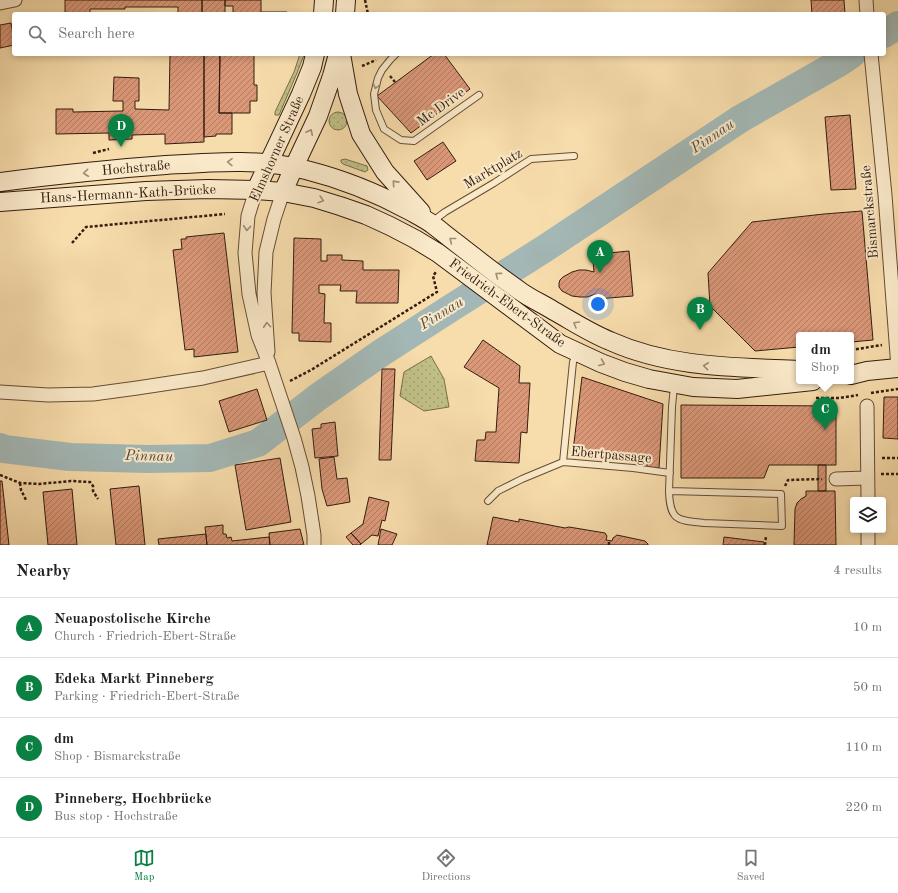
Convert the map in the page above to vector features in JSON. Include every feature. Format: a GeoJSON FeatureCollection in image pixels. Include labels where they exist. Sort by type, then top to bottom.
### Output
{"type":"FeatureCollection","features":[{"type":"Feature","properties":{"kind":"main road"},"geometry":{"type":"LineString","coordinates":[[323,12],[324,0]]}},
{"type":"Feature","properties":{"kind":"main road"},"geometry":{"type":"LineString","coordinates":[[345,12],[346,0]]}},
{"type":"Feature","properties":{"kind":"main road","name":"Elmshorner Straße"},"geometry":{"type":"LineString","coordinates":[[256,190],[302,94],[315,56]]}},
{"type":"Feature","properties":{"kind":"main road","name":"Elmshorner Straße"},"geometry":{"type":"LineString","coordinates":[[283,192],[318,116],[338,56]]}},
{"type":"Feature","properties":{"kind":"main road","name":"Elmshorner Straße"},"geometry":{"type":"LineString","coordinates":[[339,56],[348,94],[361,134],[385,172],[431,223]]}},
{"type":"Feature","properties":{"kind":"main road","name":"Hochstraße"},"geometry":{"type":"LineString","coordinates":[[2,182],[135,168],[223,161],[269,163]]}},
{"type":"Feature","properties":{"kind":"main road","name":"Friedrich-Ebert-Straße"},"geometry":{"type":"LineString","coordinates":[[269,163],[294,167],[336,179],[368,190],[401,207],[431,223],[522,293],[610,342],[638,352],[686,363],[713,366],[796,370]]}},
{"type":"Feature","properties":{"kind":"main road","name":"Hans-Hermann-Kath-Brücke"},"geometry":{"type":"LineString","coordinates":[[3,201],[146,191],[208,189],[256,190]]}},
{"type":"Feature","properties":{"kind":"main road","name":"Friedrich-Ebert-Straße"},"geometry":{"type":"LineString","coordinates":[[256,190],[283,192],[314,198],[378,220],[414,238],[438,253],[560,344],[601,363],[625,372],[649,379],[693,387],[737,389],[796,383]]}},
{"type":"Feature","properties":{"kind":"main road"},"geometry":{"type":"LineString","coordinates":[[578,352],[586,344],[596,341],[610,342]]}},
{"type":"Feature","properties":{"kind":"main road"},"geometry":{"type":"LineString","coordinates":[[737,389],[752,380],[758,374],[758,368]]}},
{"type":"Feature","properties":{"kind":"main road"},"geometry":{"type":"LineString","coordinates":[[856,372],[898,368]]}},
{"type":"Feature","properties":{"kind":"street"},"geometry":{"type":"LineString","coordinates":[[0,3],[15,0]]}},
{"type":"Feature","properties":{"kind":"street"},"geometry":{"type":"LineString","coordinates":[[866,0],[867,12]]}},
{"type":"Feature","properties":{"kind":"street","name":"Bismarckstraße"},"geometry":{"type":"LineString","coordinates":[[872,60],[891,241],[898,368]]}},
{"type":"Feature","properties":{"kind":"street","name":"Elmshorner Straße"},"geometry":{"type":"LineString","coordinates":[[256,190],[248,216],[245,253],[249,294],[258,335],[269,363],[302,467],[308,496],[314,535],[314,545]]}},
{"type":"Feature","properties":{"kind":"street","name":"Elmshorner Straße"},"geometry":{"type":"LineString","coordinates":[[269,363],[264,293],[266,252],[274,219],[283,192]]}},
{"type":"Feature","properties":{"kind":"street"},"geometry":{"type":"LineString","coordinates":[[0,392],[48,395],[93,394],[203,378],[269,363]]}},
{"type":"Feature","properties":{"kind":"street"},"geometry":{"type":"LineString","coordinates":[[867,400],[868,497]]}},
{"type":"Feature","properties":{"kind":"street"},"geometry":{"type":"LineString","coordinates":[[836,479],[867,478]]}},
{"type":"Feature","properties":{"kind":"street"},"geometry":{"type":"LineString","coordinates":[[868,533],[868,545]]}},
{"type":"Feature","properties":{"kind":"lane","name":"Mc Drive"},"geometry":{"type":"LineString","coordinates":[[394,56],[382,70],[374,94],[376,110],[384,129],[401,140],[414,141],[479,95]]}},
{"type":"Feature","properties":{"kind":"lane","name":"Marktplatz"},"geometry":{"type":"LineString","coordinates":[[431,223],[445,212],[494,183],[530,158],[574,156]]}},
{"type":"Feature","properties":{"kind":"lane"},"geometry":{"type":"LineString","coordinates":[[563,462],[573,362],[578,352]]}},
{"type":"Feature","properties":{"kind":"lane","name":"Ebertpassage"},"geometry":{"type":"LineString","coordinates":[[675,384],[672,406],[669,491],[672,512],[677,518],[704,523],[782,526],[782,494]]}},
{"type":"Feature","properties":{"kind":"lane","name":"Ebertpassage"},"geometry":{"type":"LineString","coordinates":[[488,501],[498,491],[563,462],[670,473]]}},
{"type":"Feature","properties":{"kind":"lane"},"geometry":{"type":"LineString","coordinates":[[669,491],[782,494]]}},
{"type":"Feature","properties":{"kind":"path"},"geometry":{"type":"LineString","coordinates":[[365,0],[368,12]]}},
{"type":"Feature","properties":{"kind":"path"},"geometry":{"type":"LineString","coordinates":[[72,243],[86,227],[225,214]]}},
{"type":"Feature","properties":{"kind":"path"},"geometry":{"type":"LineString","coordinates":[[277,387],[311,370],[437,292],[433,276],[436,271],[442,270]]}},
{"type":"Feature","properties":{"kind":"path"},"geometry":{"type":"LineString","coordinates":[[854,350],[879,346]]}},
{"type":"Feature","properties":{"kind":"path"},"geometry":{"type":"LineString","coordinates":[[867,400],[898,389]]}},
{"type":"Feature","properties":{"kind":"path"},"geometry":{"type":"LineString","coordinates":[[882,458],[898,458]]}},
{"type":"Feature","properties":{"kind":"path"},"geometry":{"type":"LineString","coordinates":[[0,475],[20,483],[39,484],[71,481],[90,482],[98,499]]}},
{"type":"Feature","properties":{"kind":"path"},"geometry":{"type":"LineString","coordinates":[[782,494],[788,480],[836,479]]}},
{"type":"Feature","properties":{"kind":"path"},"geometry":{"type":"LineString","coordinates":[[20,483],[21,490],[26,500]]}},
{"type":"Feature","properties":{"kind":"path"},"geometry":{"type":"LineString","coordinates":[[608,545],[609,540]]}},
{"type":"Feature","properties":{"kind":"green space"},"geometry":{"type":"Polygon","coordinates":[[[299,56],[304,56],[279,115],[275,115],[275,112],[294,72],[299,56]]]}},
{"type":"Feature","properties":{"kind":"green space"},"geometry":{"type":"Polygon","coordinates":[[[334,112],[342,112],[347,117],[345,128],[342,130],[334,130],[329,125],[329,117],[334,112]]]}},
{"type":"Feature","properties":{"kind":"green space"},"geometry":{"type":"Polygon","coordinates":[[[345,159],[367,166],[368,170],[365,172],[343,164],[341,160],[345,159]]]}},
{"type":"Feature","properties":{"kind":"green space"},"geometry":{"type":"Polygon","coordinates":[[[431,356],[444,379],[449,407],[424,411],[400,396],[404,372],[431,356]]]}},
{"type":"Feature","properties":{"kind":"building"},"geometry":{"type":"Polygon","coordinates":[[[65,0],[202,0],[202,12],[178,12],[178,7],[125,7],[125,9],[90,9],[90,12],[65,12],[65,0]]]}},
{"type":"Feature","properties":{"kind":"building"},"geometry":{"type":"Polygon","coordinates":[[[202,0],[225,0],[225,12],[202,12],[202,0]]]}},
{"type":"Feature","properties":{"kind":"building"},"geometry":{"type":"Polygon","coordinates":[[[225,0],[261,0],[261,12],[233,12],[233,6],[225,6],[225,0]]]}},
{"type":"Feature","properties":{"kind":"building"},"geometry":{"type":"Polygon","coordinates":[[[811,0],[844,0],[845,12],[812,12],[811,0]]]}},
{"type":"Feature","properties":{"kind":"building"},"geometry":{"type":"Polygon","coordinates":[[[11,23],[12,45],[0,48],[0,25],[11,23]]]}},
{"type":"Feature","properties":{"kind":"building"},"geometry":{"type":"Polygon","coordinates":[[[170,56],[204,56],[204,142],[165,144],[165,134],[132,135],[132,139],[109,140],[109,133],[56,134],[56,109],[73,109],[73,112],[123,111],[123,101],[113,101],[114,77],[139,78],[139,101],[135,101],[135,109],[169,110],[170,56]]]}},
{"type":"Feature","properties":{"kind":"building"},"geometry":{"type":"Polygon","coordinates":[[[204,56],[220,56],[219,113],[232,113],[232,134],[216,134],[216,136],[204,137],[204,56]]]}},
{"type":"Feature","properties":{"kind":"building"},"geometry":{"type":"Polygon","coordinates":[[[220,56],[254,56],[254,85],[257,85],[257,101],[250,101],[250,113],[219,113],[220,56]]]}},
{"type":"Feature","properties":{"kind":"building"},"geometry":{"type":"Polygon","coordinates":[[[431,56],[445,56],[470,89],[411,133],[377,96],[431,56]]]}},
{"type":"Feature","properties":{"kind":"building"},"geometry":{"type":"Polygon","coordinates":[[[850,115],[856,189],[831,190],[825,117],[850,115]]]}},
{"type":"Feature","properties":{"kind":"building"},"geometry":{"type":"Polygon","coordinates":[[[443,142],[456,161],[427,180],[414,161],[443,142]]]}},
{"type":"Feature","properties":{"kind":"building"},"geometry":{"type":"Polygon","coordinates":[[[862,211],[873,340],[854,342],[854,332],[796,332],[796,347],[755,351],[710,306],[708,273],[752,222],[862,211]]]}},
{"type":"Feature","properties":{"kind":"building"},"geometry":{"type":"Polygon","coordinates":[[[224,233],[238,352],[194,357],[194,349],[185,350],[173,250],[182,249],[181,239],[186,239],[186,237],[224,233]]]}},
{"type":"Feature","properties":{"kind":"building"},"geometry":{"type":"Polygon","coordinates":[[[294,238],[321,239],[321,261],[327,261],[327,255],[342,255],[342,260],[363,261],[363,270],[399,270],[398,303],[356,303],[357,291],[340,291],[341,285],[319,285],[319,293],[325,294],[324,323],[331,323],[331,342],[299,341],[299,333],[292,333],[294,238]]]}},
{"type":"Feature","properties":{"kind":"building"},"geometry":{"type":"Polygon","coordinates":[[[608,250],[609,253],[629,251],[633,296],[597,299],[596,294],[587,297],[580,297],[572,296],[562,291],[559,287],[559,283],[563,277],[579,270],[594,272],[593,260],[608,250]]]}},
{"type":"Feature","properties":{"kind":"building"},"geometry":{"type":"Polygon","coordinates":[[[483,340],[520,366],[519,383],[530,383],[527,433],[521,432],[519,463],[475,461],[477,440],[485,440],[486,432],[496,432],[499,388],[464,367],[483,340]]]}},
{"type":"Feature","properties":{"kind":"building"},"geometry":{"type":"Polygon","coordinates":[[[382,369],[395,369],[391,460],[379,460],[382,369]]]}},
{"type":"Feature","properties":{"kind":"building"},"geometry":{"type":"Polygon","coordinates":[[[582,377],[663,404],[659,468],[647,467],[647,456],[573,451],[582,377]]]}},
{"type":"Feature","properties":{"kind":"building"},"geometry":{"type":"Polygon","coordinates":[[[257,389],[267,420],[229,432],[219,401],[257,389]]]}},
{"type":"Feature","properties":{"kind":"building"},"geometry":{"type":"Polygon","coordinates":[[[884,397],[898,397],[898,439],[883,438],[884,397]]]}},
{"type":"Feature","properties":{"kind":"building"},"geometry":{"type":"Polygon","coordinates":[[[681,405],[836,406],[836,465],[769,465],[764,478],[681,478],[681,405]]]}},
{"type":"Feature","properties":{"kind":"building"},"geometry":{"type":"Polygon","coordinates":[[[335,422],[338,456],[315,458],[312,429],[321,428],[321,424],[335,422]]]}},
{"type":"Feature","properties":{"kind":"building"},"geometry":{"type":"Polygon","coordinates":[[[334,457],[337,479],[347,478],[350,502],[327,506],[322,489],[319,459],[334,457]]]}},
{"type":"Feature","properties":{"kind":"building"},"geometry":{"type":"Polygon","coordinates":[[[280,458],[291,522],[246,530],[235,465],[280,458]]]}},
{"type":"Feature","properties":{"kind":"building"},"geometry":{"type":"Polygon","coordinates":[[[818,465],[826,465],[826,491],[818,491],[818,465]]]}},
{"type":"Feature","properties":{"kind":"building"},"geometry":{"type":"Polygon","coordinates":[[[0,481],[2,481],[9,545],[0,545],[0,481]]]}},
{"type":"Feature","properties":{"kind":"building"},"geometry":{"type":"Polygon","coordinates":[[[139,486],[145,545],[116,545],[110,489],[139,486]]]}},
{"type":"Feature","properties":{"kind":"building"},"geometry":{"type":"Polygon","coordinates":[[[72,489],[77,545],[48,545],[43,492],[72,489]]]}},
{"type":"Feature","properties":{"kind":"building"},"geometry":{"type":"Polygon","coordinates":[[[806,491],[835,491],[836,545],[794,545],[795,509],[797,503],[806,496],[806,491]]]}},
{"type":"Feature","properties":{"kind":"building"},"geometry":{"type":"Polygon","coordinates":[[[369,497],[389,502],[385,521],[382,520],[378,536],[372,535],[361,544],[351,533],[363,524],[369,497]]]}},
{"type":"Feature","properties":{"kind":"building"},"geometry":{"type":"Polygon","coordinates":[[[493,517],[519,522],[519,519],[565,528],[569,527],[605,533],[607,536],[606,540],[612,541],[617,535],[645,541],[648,545],[487,545],[493,517]]]}},
{"type":"Feature","properties":{"kind":"building"},"geometry":{"type":"Polygon","coordinates":[[[223,525],[223,534],[226,534],[227,538],[231,537],[232,541],[269,537],[270,545],[207,545],[205,527],[223,525]]]}},
{"type":"Feature","properties":{"kind":"building"},"geometry":{"type":"Polygon","coordinates":[[[300,529],[304,545],[270,545],[269,533],[300,529]]]}},
{"type":"Feature","properties":{"kind":"building"},"geometry":{"type":"Polygon","coordinates":[[[381,529],[397,534],[392,545],[378,545],[381,529]]]}},
{"type":"Feature","properties":{"kind":"building"},"geometry":{"type":"Polygon","coordinates":[[[351,533],[361,544],[360,545],[353,545],[346,537],[351,533]]]}},
{"type":"Feature","properties":{"kind":"building"},"geometry":{"type":"Polygon","coordinates":[[[206,534],[207,545],[159,545],[158,539],[206,534]]]}},
{"type":"Feature","properties":{"kind":"building"},"geometry":{"type":"Polygon","coordinates":[[[724,537],[764,542],[764,545],[723,545],[724,537]]]}},
{"type":"Feature","properties":{"kind":"waterway","name":"Pinnau"},"geometry":{"type":"LineString","coordinates":[[886,33],[898,25]]}},
{"type":"Feature","properties":{"kind":"waterway","name":"Pinnau"},"geometry":{"type":"LineString","coordinates":[[0,447],[4,449],[70,457],[148,459],[210,458],[258,443],[318,397],[381,353],[544,249],[740,119],[849,56]]}},
{"type":"Feature","properties":{"kind":"place","name":"Pinneberg, Hochbrücke"},"geometry":{"type":"Point","coordinates":[121,147]}},
{"type":"Feature","properties":{"kind":"place","name":"Neuapostolische Kirche"},"geometry":{"type":"Point","coordinates":[600,273]}},
{"type":"Feature","properties":{"kind":"place","name":"Edeka Markt Pinneberg"},"geometry":{"type":"Point","coordinates":[700,330]}},
{"type":"Feature","properties":{"kind":"place","name":"dm"},"geometry":{"type":"Point","coordinates":[825,430]}}]}
